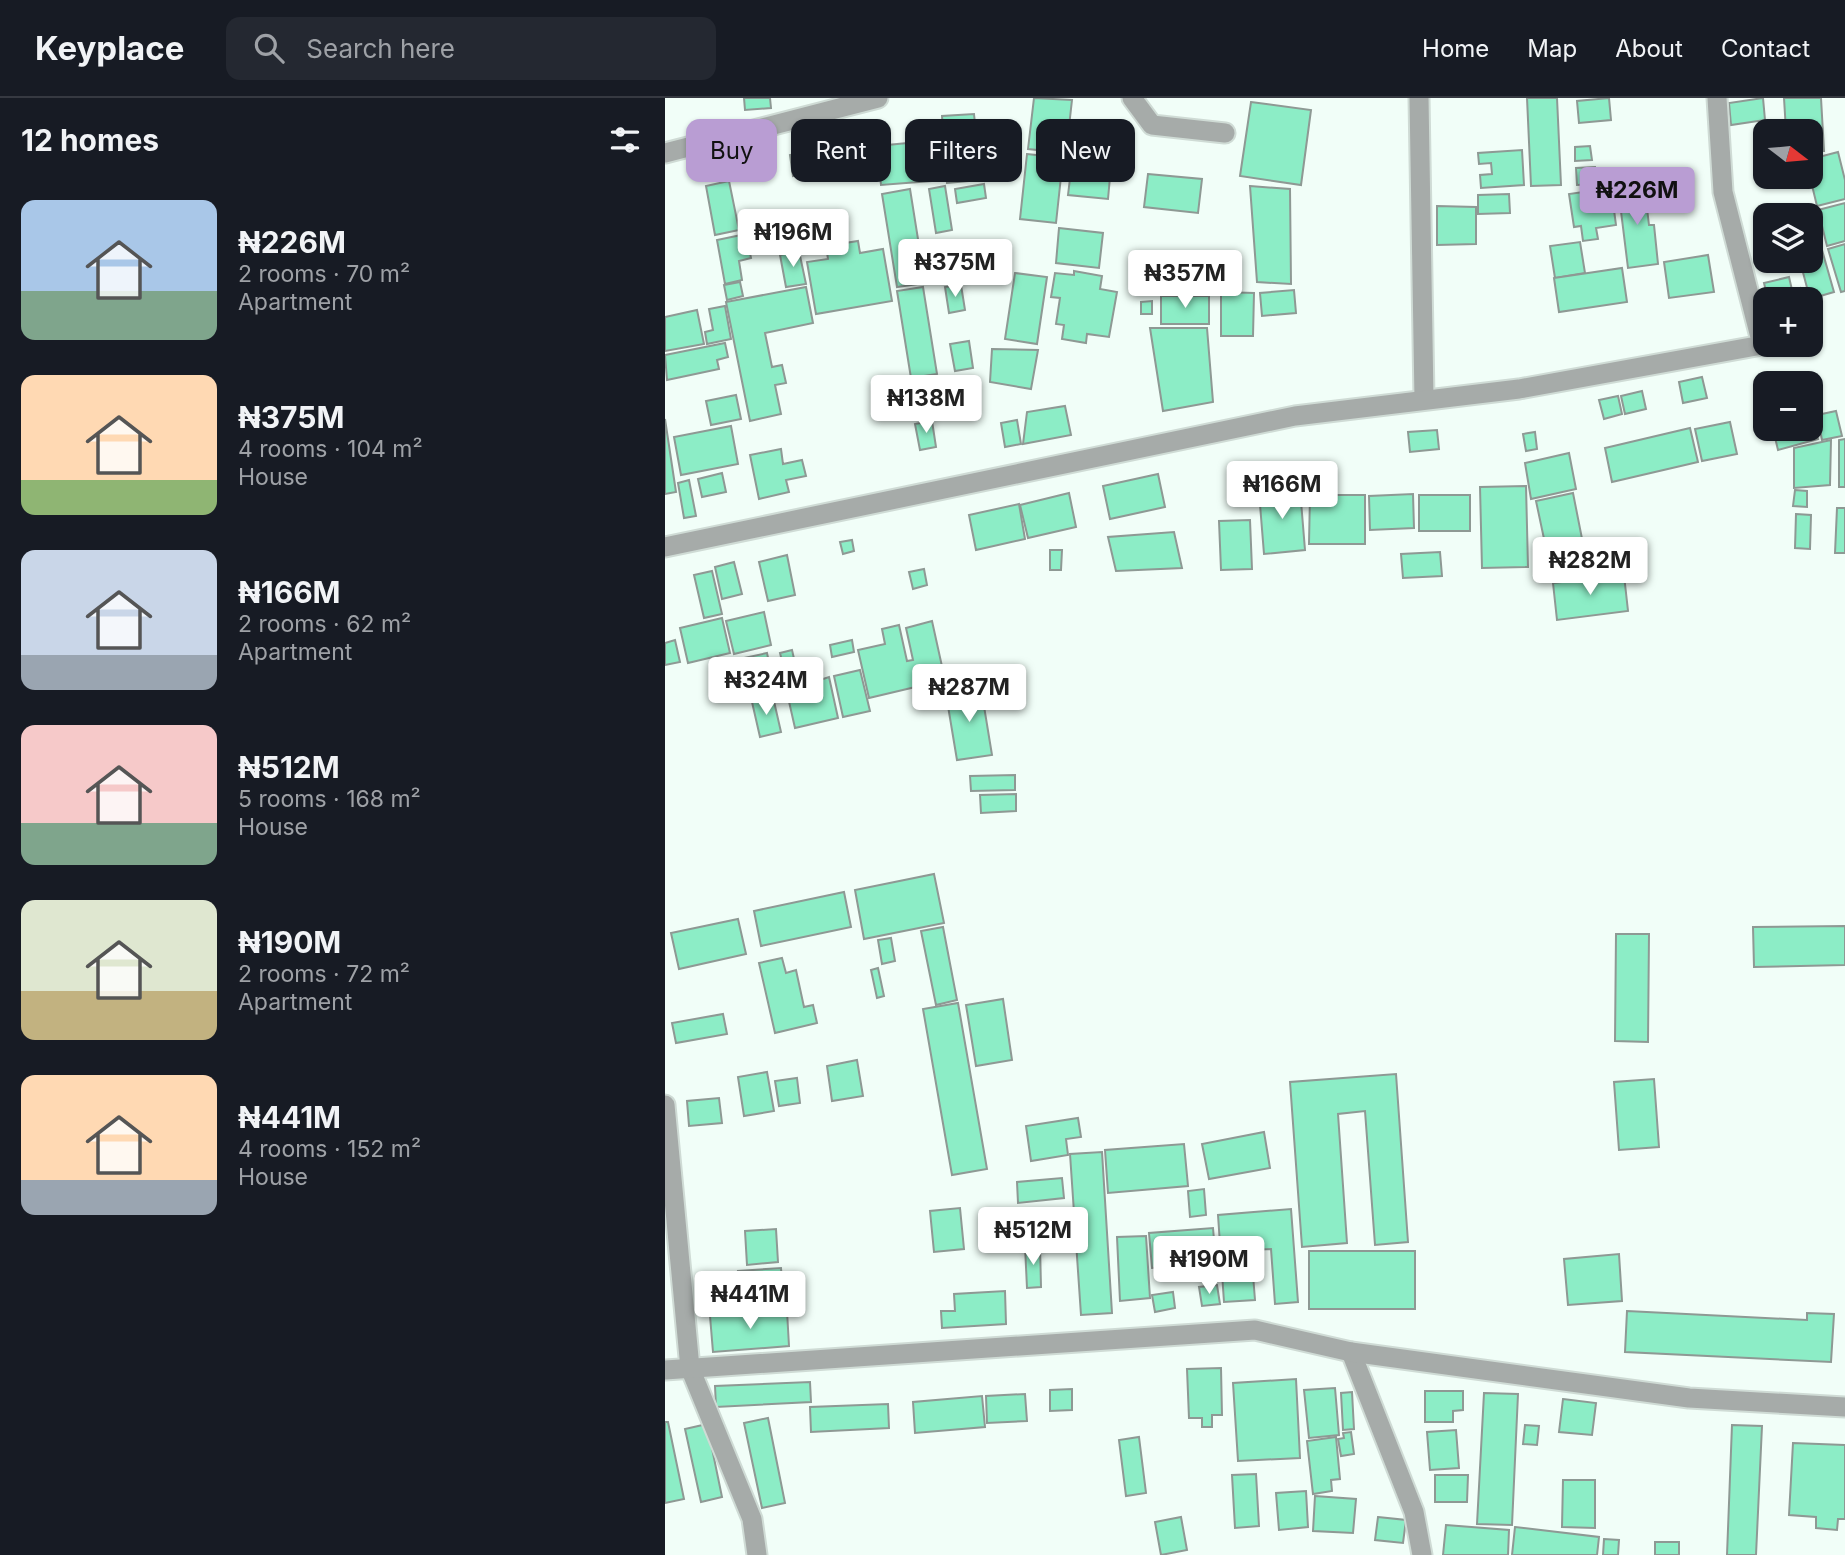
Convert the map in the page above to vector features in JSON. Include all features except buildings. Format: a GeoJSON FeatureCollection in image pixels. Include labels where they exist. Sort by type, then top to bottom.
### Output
{"type":"FeatureCollection","features":[{"type":"Feature","properties":{"kind":"street"},"geometry":{"type":"LineString","coordinates":[[665,153],[878,98]]}},
{"type":"Feature","properties":{"kind":"street"},"geometry":{"type":"LineString","coordinates":[[1132,98],[1152,125],[1225,133]]}},
{"type":"Feature","properties":{"kind":"street"},"geometry":{"type":"LineString","coordinates":[[1419,98],[1424,399]]}},
{"type":"Feature","properties":{"kind":"street"},"geometry":{"type":"LineString","coordinates":[[665,547],[1295,416],[1519,389],[1762,345],[1723,192],[1717,98]]}},
{"type":"Feature","properties":{"kind":"street"},"geometry":{"type":"LineString","coordinates":[[665,1105],[690,1368],[752,1518],[757,1555]]}},
{"type":"Feature","properties":{"kind":"street"},"geometry":{"type":"LineString","coordinates":[[665,1370],[1255,1330],[1350,1352],[1689,1398],[1845,1407]]}},
{"type":"Feature","properties":{"kind":"street"},"geometry":{"type":"LineString","coordinates":[[1350,1352],[1414,1512],[1422,1555]]}}]}
